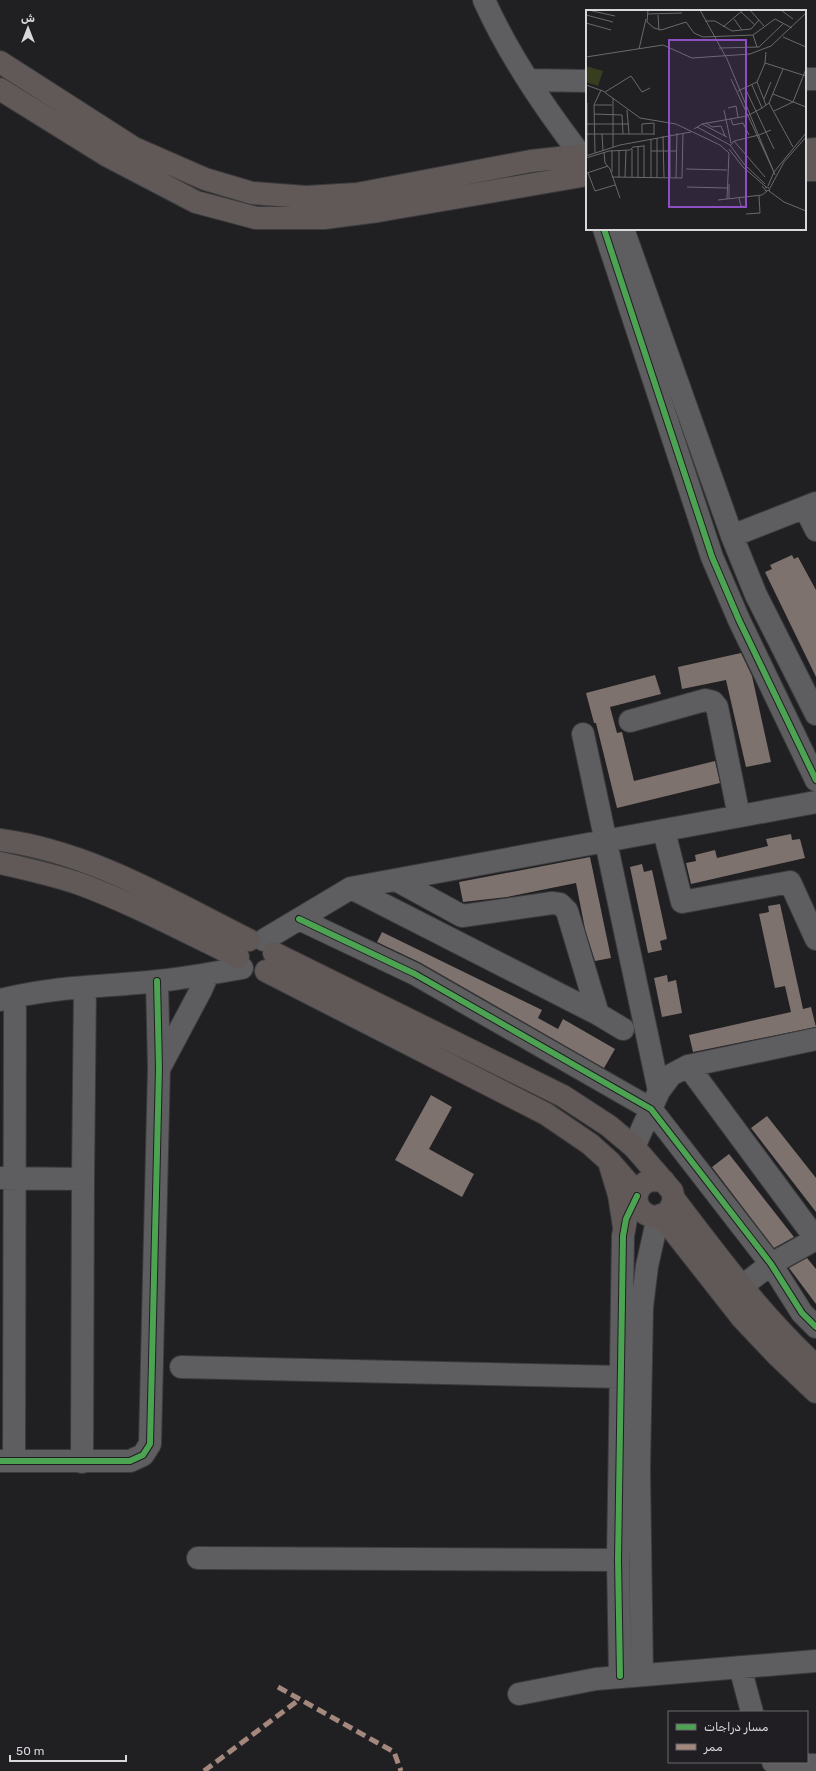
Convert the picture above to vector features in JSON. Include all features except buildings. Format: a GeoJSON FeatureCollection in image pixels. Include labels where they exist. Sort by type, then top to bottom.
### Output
{"type":"FeatureCollection","features":[{"type":"Feature","properties":{"kind":"main road"},"geometry":{"type":"LineString","coordinates":[[0,62],[134,148],[205,179],[252,193],[306,197],[357,194],[531,161],[586,162]]}},
{"type":"Feature","properties":{"kind":"main road"},"geometry":{"type":"LineString","coordinates":[[0,89],[106,155],[196,202],[256,218],[324,218],[378,211],[586,162]]}},
{"type":"Feature","properties":{"kind":"main road"},"geometry":{"type":"LineString","coordinates":[[806,150],[816,148]]}},
{"type":"Feature","properties":{"kind":"main road"},"geometry":{"type":"LineString","coordinates":[[0,840],[59,852],[85,860],[114,873],[256,955],[546,1114],[590,1144],[610,1162],[637,1195]]}},
{"type":"Feature","properties":{"kind":"main road"},"geometry":{"type":"LineString","coordinates":[[0,864],[47,874],[79,884],[256,955],[563,1096],[609,1126],[634,1147],[664,1203],[742,1318],[777,1355],[816,1392]]}},
{"type":"Feature","properties":{"kind":"main road"},"geometry":{"type":"LineString","coordinates":[[610,1162],[624,1227]]}},
{"type":"Feature","properties":{"kind":"main road"},"geometry":{"type":"LineString","coordinates":[[664,1203],[652,1216],[642,1212],[637,1202],[637,1195],[642,1185],[655,1179],[664,1203],[783,1333],[816,1366]]}},
{"type":"Feature","properties":{"kind":"street"},"geometry":{"type":"LineString","coordinates":[[484,0],[496,27],[545,107],[586,162]]}},
{"type":"Feature","properties":{"kind":"street"},"geometry":{"type":"LineString","coordinates":[[529,80],[586,81]]}},
{"type":"Feature","properties":{"kind":"street"},"geometry":{"type":"LineString","coordinates":[[604,230],[712,557],[739,620],[816,780]]}},
{"type":"Feature","properties":{"kind":"street"},"geometry":{"type":"LineString","coordinates":[[623,230],[732,536],[756,595],[816,714]]}},
{"type":"Feature","properties":{"kind":"street"},"geometry":{"type":"LineString","coordinates":[[732,536],[811,506],[816,530]]}},
{"type":"Feature","properties":{"kind":"street"},"geometry":{"type":"LineString","coordinates":[[630,721],[704,700],[713,702],[717,707],[739,816]]}},
{"type":"Feature","properties":{"kind":"street"},"geometry":{"type":"LineString","coordinates":[[584,734],[606,839],[655,1100],[772,1264],[802,1313],[816,1327]]}},
{"type":"Feature","properties":{"kind":"street"},"geometry":{"type":"LineString","coordinates":[[157,981],[159,1068],[150,1444],[144,1456],[130,1461],[7,1461],[7,999],[85,987],[157,981],[208,974],[256,955],[299,919],[351,888],[606,839],[664,831],[816,802]]}},
{"type":"Feature","properties":{"kind":"street"},"geometry":{"type":"LineString","coordinates":[[664,831],[682,902],[790,882],[816,940]]}},
{"type":"Feature","properties":{"kind":"street"},"geometry":{"type":"LineString","coordinates":[[396,880],[462,916],[552,903],[560,904],[567,911],[598,1014]]}},
{"type":"Feature","properties":{"kind":"street"},"geometry":{"type":"LineString","coordinates":[[351,888],[598,1014],[623,1029]]}},
{"type":"Feature","properties":{"kind":"street"},"geometry":{"type":"LineString","coordinates":[[299,919],[415,974],[655,1100]]}},
{"type":"Feature","properties":{"kind":"street"},"geometry":{"type":"LineString","coordinates":[[159,1068],[202,990],[208,974]]}},
{"type":"Feature","properties":{"kind":"street"},"geometry":{"type":"LineString","coordinates":[[82,1462],[85,987]]}},
{"type":"Feature","properties":{"kind":"street"},"geometry":{"type":"LineString","coordinates":[[634,1147],[655,1100],[671,1075],[688,1066],[816,1039]]}},
{"type":"Feature","properties":{"kind":"street"},"geometry":{"type":"LineString","coordinates":[[688,1066],[816,1239],[772,1264],[741,1287]]}},
{"type":"Feature","properties":{"kind":"street"},"geometry":{"type":"LineString","coordinates":[[7,1178],[83,1178]]}},
{"type":"Feature","properties":{"kind":"street"},"geometry":{"type":"LineString","coordinates":[[620,1676],[618,1560],[624,1227],[629,1211],[637,1195]]}},
{"type":"Feature","properties":{"kind":"street"},"geometry":{"type":"LineString","coordinates":[[642,1675],[639,1469],[642,1307],[646,1266],[664,1203]]}},
{"type":"Feature","properties":{"kind":"street"},"geometry":{"type":"LineString","coordinates":[[182,1367],[622,1378]]}},
{"type":"Feature","properties":{"kind":"street"},"geometry":{"type":"LineString","coordinates":[[198,1558],[618,1560]]}},
{"type":"Feature","properties":{"kind":"street"},"geometry":{"type":"LineString","coordinates":[[519,1694],[576,1682],[620,1676],[816,1661]]}},
{"type":"Feature","properties":{"kind":"street"},"geometry":{"type":"LineString","coordinates":[[740,1667],[752,1711]]}},
{"type":"Feature","properties":{"kind":"street"},"geometry":{"type":"LineString","coordinates":[[776,1763],[816,1764]]}},
{"type":"Feature","properties":{"kind":"marked path"},"geometry":{"type":"LineString","coordinates":[[278,1687],[394,1752],[401,1771]]}},
{"type":"Feature","properties":{"kind":"marked path"},"geometry":{"type":"LineString","coordinates":[[204,1771],[300,1699]]}},
{"type":"Feature","properties":{"kind":"cycle path"},"geometry":{"type":"LineString","coordinates":[[604,230],[712,557],[739,620],[816,780]]}},
{"type":"Feature","properties":{"kind":"cycle path"},"geometry":{"type":"LineString","coordinates":[[299,919],[415,974],[651,1109],[771,1264],[802,1313],[816,1327]]}},
{"type":"Feature","properties":{"kind":"cycle path"},"geometry":{"type":"LineString","coordinates":[[0,1461],[130,1461],[143,1455],[150,1444],[159,1068],[157,981]]}},
{"type":"Feature","properties":{"kind":"cycle path"},"geometry":{"type":"LineString","coordinates":[[620,1676],[618,1560],[623,1236],[626,1219],[637,1196]]}}]}
